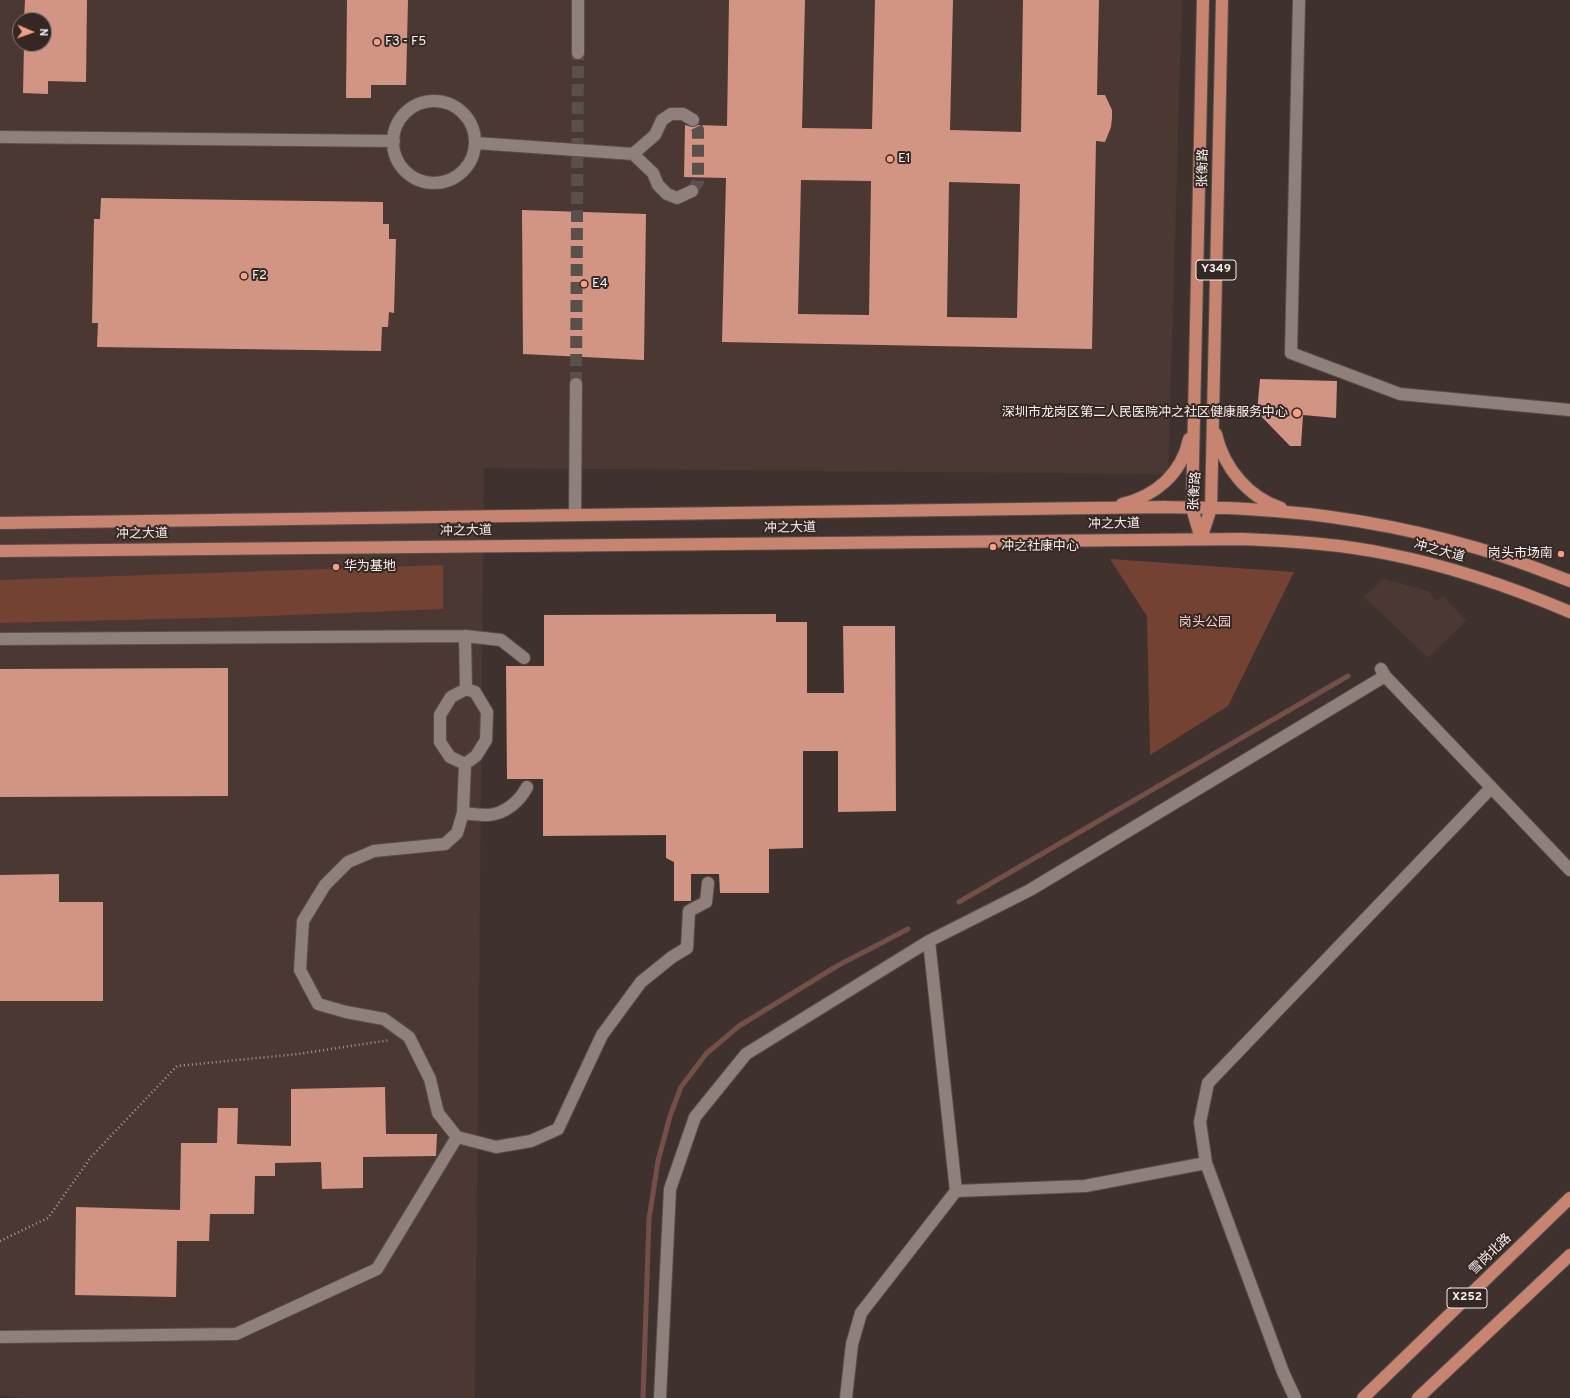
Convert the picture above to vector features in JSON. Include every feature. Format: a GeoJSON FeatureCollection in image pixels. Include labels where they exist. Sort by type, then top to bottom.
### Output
{"type":"FeatureCollection","features":[{"type":"Feature","properties":{"kind":"main road","name":"张衡路"},"geometry":{"type":"LineString","coordinates":[[1201,539],[1192,508],[1203,0]]}},
{"type":"Feature","properties":{"kind":"main road","name":"张衡路"},"geometry":{"type":"LineString","coordinates":[[1201,539],[1211,508],[1222,0]]}},
{"type":"Feature","properties":{"kind":"main road"},"geometry":{"type":"LineString","coordinates":[[1107,508],[1133,502],[1150,494],[1168,481],[1181,463],[1188,444],[1194,418]]}},
{"type":"Feature","properties":{"kind":"main road"},"geometry":{"type":"LineString","coordinates":[[1212,418],[1219,447],[1230,468],[1243,484],[1258,497],[1274,506],[1294,513]]}},
{"type":"Feature","properties":{"kind":"main road","name":"冲之大道"},"geometry":{"type":"LineString","coordinates":[[0,523],[1107,508],[1246,509],[1294,513],[1355,521],[1430,536],[1487,551],[1570,581]]}},
{"type":"Feature","properties":{"kind":"main road","name":"冲之大道"},"geometry":{"type":"LineString","coordinates":[[0,551],[1201,539],[1293,541],[1340,546],[1388,554],[1433,564],[1483,578],[1535,597],[1570,612]]}},
{"type":"Feature","properties":{"kind":"main road","name":"雪岗北路"},"geometry":{"type":"LineString","coordinates":[[1363,1398],[1570,1198]]}},
{"type":"Feature","properties":{"kind":"main road","name":"X252"},"geometry":{"type":"LineString","coordinates":[[1418,1398],[1570,1255]]}},
{"type":"Feature","properties":{"kind":"street"},"geometry":{"type":"LineString","coordinates":[[578,0],[578,53]]}},
{"type":"Feature","properties":{"kind":"street"},"geometry":{"type":"LineString","coordinates":[[1299,1],[1291,353],[1400,394],[1570,410]]}},
{"type":"Feature","properties":{"kind":"street"},"geometry":{"type":"LineString","coordinates":[[440,101],[454,106],[466,115],[473,128],[476,143],[473,158],[463,173],[447,182],[430,184],[413,178],[400,166],[394,151],[394,135],[399,120],[410,109],[424,102],[440,101]]}},
{"type":"Feature","properties":{"kind":"street"},"geometry":{"type":"LineString","coordinates":[[633,154],[655,135],[662,120],[671,114],[683,114],[693,120]]}},
{"type":"Feature","properties":{"kind":"street"},"geometry":{"type":"LineString","coordinates":[[0,137],[394,141]]}},
{"type":"Feature","properties":{"kind":"street"},"geometry":{"type":"LineString","coordinates":[[476,143],[633,154],[653,173],[658,185],[667,194],[677,198],[692,191]]}},
{"type":"Feature","properties":{"kind":"street"},"geometry":{"type":"LineString","coordinates":[[576,384],[576,515]]}},
{"type":"Feature","properties":{"kind":"street"},"geometry":{"type":"LineString","coordinates":[[0,639],[465,636],[501,640],[524,658]]}},
{"type":"Feature","properties":{"kind":"street"},"geometry":{"type":"LineString","coordinates":[[465,636],[466,689]]}},
{"type":"Feature","properties":{"kind":"street"},"geometry":{"type":"LineString","coordinates":[[660,1398],[670,1189],[695,1117],[746,1054],[929,942],[1030,890],[1383,673],[1570,870]]}},
{"type":"Feature","properties":{"kind":"street"},"geometry":{"type":"LineString","coordinates":[[466,689],[475,692],[486,712],[486,740],[476,756],[465,764],[450,757],[440,742],[440,715],[451,697],[466,689]]}},
{"type":"Feature","properties":{"kind":"street"},"geometry":{"type":"LineString","coordinates":[[465,764],[463,813],[457,833],[445,844],[374,851],[348,862],[324,885],[303,921],[300,970],[318,1004],[346,1012],[384,1019],[409,1037],[430,1079],[438,1113],[456,1137],[496,1147],[531,1141],[558,1128],[602,1035],[641,982],[672,957],[687,948],[689,911],[706,902],[708,883]]}},
{"type":"Feature","properties":{"kind":"street"},"geometry":{"type":"LineString","coordinates":[[463,813],[490,815],[508,808],[522,797],[527,787]]}},
{"type":"Feature","properties":{"kind":"street"},"geometry":{"type":"LineString","coordinates":[[1295,1398],[1283,1372],[1206,1163],[1200,1122],[1208,1083],[1492,788]]}},
{"type":"Feature","properties":{"kind":"street"},"geometry":{"type":"LineString","coordinates":[[846,1398],[852,1344],[861,1313],[956,1191],[929,942]]}},
{"type":"Feature","properties":{"kind":"street"},"geometry":{"type":"LineString","coordinates":[[0,1337],[236,1334],[377,1269],[456,1137]]}},
{"type":"Feature","properties":{"kind":"street"},"geometry":{"type":"LineString","coordinates":[[956,1191],[1085,1186],[1206,1163]]}},
{"type":"Feature","properties":{"kind":"path"},"geometry":{"type":"LineString","coordinates":[[0,1241],[48,1218],[90,1157],[177,1066],[298,1054],[409,1037]]}},
{"type":"Feature","properties":{"kind":"shaded area"},"geometry":{"type":"Polygon","coordinates":[[[0,0],[1182,0],[1168,474],[484,468],[475,1398],[23,1398],[0,1395],[0,0]]]}},
{"type":"Feature","properties":{"kind":"shaded area"},"geometry":{"type":"Polygon","coordinates":[[[1384,579],[1428,591],[1437,601],[1443,596],[1466,621],[1428,657],[1364,597],[1384,579]]]}},
{"type":"Feature","properties":{"kind":"green space","name":"岗头公园"},"geometry":{"type":"Polygon","coordinates":[[[1110,559],[1294,572],[1228,706],[1150,755],[1147,616],[1110,559]]]}},
{"type":"Feature","properties":{"kind":"green space"},"geometry":{"type":"Polygon","coordinates":[[[443,565],[443,609],[243,617],[0,623],[0,580],[443,565]]]}},
{"type":"Feature","properties":{"kind":"building"},"geometry":{"type":"Polygon","coordinates":[[[25,0],[87,0],[86,82],[48,81],[48,94],[23,93],[24,52],[52,52],[52,12],[24,12],[25,0]]]}},
{"type":"Feature","properties":{"kind":"building","name":"F3 - F5"},"geometry":{"type":"Polygon","coordinates":[[[347,0],[408,0],[406,85],[371,85],[371,98],[346,98],[347,0]]]}},
{"type":"Feature","properties":{"kind":"building","name":"E1"},"geometry":{"type":"Polygon","coordinates":[[[729,0],[805,0],[802,128],[872,129],[875,0],[953,0],[950,130],[1021,132],[1023,0],[1099,0],[1097,95],[1105,95],[1112,110],[1112,118],[1111,127],[1105,142],[1096,141],[1092,349],[722,342],[726,178],[684,177],[685,125],[692,127],[698,125],[727,126],[729,0]],[[801,180],[798,314],[869,315],[871,181],[801,180]],[[949,182],[947,317],[1017,318],[1020,184],[949,182]]]}},
{"type":"Feature","properties":{"kind":"building","name":"F2"},"geometry":{"type":"Polygon","coordinates":[[[101,198],[383,202],[383,224],[389,224],[389,239],[396,239],[394,313],[389,312],[388,327],[382,327],[381,351],[97,347],[98,323],[92,323],[94,219],[100,219],[101,198]]]}},
{"type":"Feature","properties":{"kind":"building","name":"E4"},"geometry":{"type":"Polygon","coordinates":[[[522,210],[646,214],[644,360],[523,354],[522,210]]]}},
{"type":"Feature","properties":{"kind":"building","name":"深圳市龙岗区第二人民医院冲之社区健康服务中心"},"geometry":{"type":"Polygon","coordinates":[[[1260,379],[1337,381],[1336,418],[1303,415],[1301,446],[1290,446],[1257,412],[1260,379]]]}},
{"type":"Feature","properties":{"kind":"building"},"geometry":{"type":"Polygon","coordinates":[[[776,614],[776,622],[807,622],[807,693],[844,693],[843,626],[895,626],[896,811],[838,812],[838,751],[803,751],[803,848],[769,849],[769,893],[720,893],[719,874],[691,874],[691,901],[674,901],[674,862],[666,858],[666,835],[543,836],[543,779],[507,779],[506,666],[544,666],[544,615],[776,614]]]}},
{"type":"Feature","properties":{"kind":"building"},"geometry":{"type":"Polygon","coordinates":[[[228,668],[228,796],[0,797],[0,669],[228,668]]]}},
{"type":"Feature","properties":{"kind":"building"},"geometry":{"type":"Polygon","coordinates":[[[59,874],[59,902],[103,902],[103,1001],[0,1001],[0,875],[59,874]]]}},
{"type":"Feature","properties":{"kind":"building"},"geometry":{"type":"Polygon","coordinates":[[[385,1087],[386,1134],[437,1134],[436,1156],[363,1157],[363,1188],[322,1189],[321,1162],[275,1163],[275,1176],[255,1176],[254,1214],[210,1214],[209,1241],[177,1241],[176,1297],[75,1295],[76,1207],[180,1210],[181,1143],[217,1143],[218,1108],[238,1108],[237,1144],[291,1146],[291,1089],[385,1087]]]}},
{"type":"Feature","properties":{"kind":"waterway"},"geometry":{"type":"LineString","coordinates":[[959,902],[1348,676]]}},
{"type":"Feature","properties":{"kind":"waterway"},"geometry":{"type":"LineString","coordinates":[[643,1398],[649,1219],[658,1161],[670,1116],[681,1087],[706,1054],[739,1026],[837,966],[908,929]]}},
{"type":"Feature","properties":{"kind":"tunnel"},"geometry":{"type":"LineString","coordinates":[[576,384],[578,53]]}},
{"type":"Feature","properties":{"kind":"tunnel"},"geometry":{"type":"LineString","coordinates":[[692,191],[698,182],[698,130],[693,120]]}},
{"type":"Feature","properties":{"kind":"place","name":"F3 - F5"},"geometry":{"type":"Point","coordinates":[377,42]}},
{"type":"Feature","properties":{"kind":"place","name":"E1"},"geometry":{"type":"Point","coordinates":[890,159]}},
{"type":"Feature","properties":{"kind":"place","name":"F2"},"geometry":{"type":"Point","coordinates":[244,276]}},
{"type":"Feature","properties":{"kind":"place","name":"E4"},"geometry":{"type":"Point","coordinates":[584,284]}},
{"type":"Feature","properties":{"kind":"place","name":"深圳市龙岗区第二人民医院冲之社区健康服务中心"},"geometry":{"type":"Point","coordinates":[1297,413]}},
{"type":"Feature","properties":{"kind":"place","name":"冲之社康中心"},"geometry":{"type":"Point","coordinates":[993,547]}},
{"type":"Feature","properties":{"kind":"place","name":"岗头市场南"},"geometry":{"type":"Point","coordinates":[1561,554]}},
{"type":"Feature","properties":{"kind":"place","name":"华为基地"},"geometry":{"type":"Point","coordinates":[336,567]}}]}
